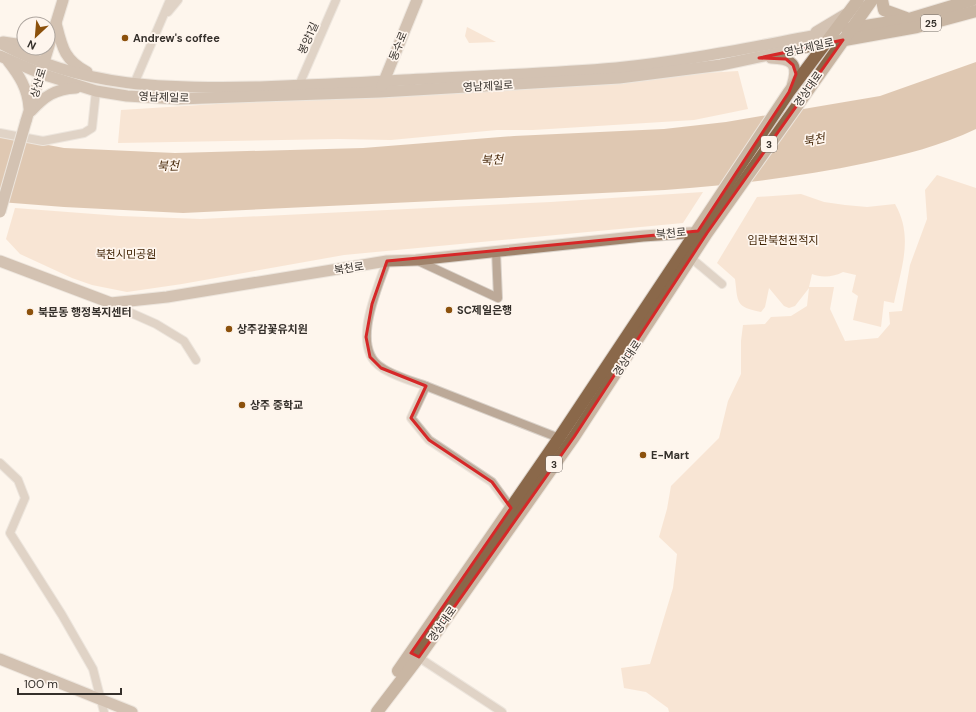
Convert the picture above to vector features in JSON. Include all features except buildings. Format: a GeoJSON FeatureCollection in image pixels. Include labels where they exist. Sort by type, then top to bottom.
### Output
{"type":"FeatureCollection","features":[{"type":"Feature","properties":{"kind":"main road","name":"경상대로"},"geometry":{"type":"LineString","coordinates":[[377,712],[511,508],[559,438],[702,232],[723,210],[816,77],[850,11],[858,0]]}},
{"type":"Feature","properties":{"kind":"main road"},"geometry":{"type":"LineString","coordinates":[[851,29],[872,0]]}},
{"type":"Feature","properties":{"kind":"main road"},"geometry":{"type":"LineString","coordinates":[[882,0],[884,10],[891,14],[909,19]]}},
{"type":"Feature","properties":{"kind":"main road","name":"영남제일로"},"geometry":{"type":"LineString","coordinates":[[838,36],[851,29],[909,19],[972,0]]}},
{"type":"Feature","properties":{"kind":"main road","name":"영남제일로"},"geometry":{"type":"LineString","coordinates":[[838,36],[885,33],[917,27],[976,11]]}},
{"type":"Feature","properties":{"kind":"main road","name":"경상대로"},"geometry":{"type":"LineString","coordinates":[[367,712],[415,655],[574,437],[691,258],[709,214],[789,92],[826,43],[838,36]]}},
{"type":"Feature","properties":{"kind":"street","name":"상산로"},"geometry":{"type":"LineString","coordinates":[[56,16],[63,0]]}},
{"type":"Feature","properties":{"kind":"street"},"geometry":{"type":"LineString","coordinates":[[134,84],[170,0]]}},
{"type":"Feature","properties":{"kind":"street"},"geometry":{"type":"LineString","coordinates":[[162,20],[178,0]]}},
{"type":"Feature","properties":{"kind":"street","name":"봉양1길"},"geometry":{"type":"LineString","coordinates":[[299,86],[336,0]]}},
{"type":"Feature","properties":{"kind":"street","name":"동수로"},"geometry":{"type":"LineString","coordinates":[[380,92],[417,0]]}},
{"type":"Feature","properties":{"kind":"street"},"geometry":{"type":"LineString","coordinates":[[806,37],[833,23],[850,11]]}},
{"type":"Feature","properties":{"kind":"street"},"geometry":{"type":"LineString","coordinates":[[56,33],[71,62],[100,80]]}},
{"type":"Feature","properties":{"kind":"street","name":"영남제일로"},"geometry":{"type":"LineString","coordinates":[[3,58],[43,69],[100,80],[134,84],[177,88],[299,86],[617,68],[712,55],[806,37],[838,36]]}},
{"type":"Feature","properties":{"kind":"street"},"geometry":{"type":"LineString","coordinates":[[0,42],[16,44]]}},
{"type":"Feature","properties":{"kind":"street","name":"영남제일로"},"geometry":{"type":"LineString","coordinates":[[0,42],[43,69],[96,91],[127,96],[178,99],[380,92],[619,78],[721,65],[826,43]]}},
{"type":"Feature","properties":{"kind":"street","name":"상산로"},"geometry":{"type":"LineString","coordinates":[[0,212],[46,56]]}},
{"type":"Feature","properties":{"kind":"street"},"geometry":{"type":"LineString","coordinates":[[3,58],[18,74],[23,83],[28,99],[28,117]]}},
{"type":"Feature","properties":{"kind":"street"},"geometry":{"type":"LineString","coordinates":[[758,58],[786,59],[793,65],[796,74],[789,92]]}},
{"type":"Feature","properties":{"kind":"street"},"geometry":{"type":"LineString","coordinates":[[28,117],[51,92],[62,89],[84,87]]}},
{"type":"Feature","properties":{"kind":"street"},"geometry":{"type":"LineString","coordinates":[[0,133],[44,141],[84,133],[92,128],[96,91]]}},
{"type":"Feature","properties":{"kind":"street","name":"북천로"},"geometry":{"type":"LineString","coordinates":[[0,261],[111,303],[167,297],[387,261],[416,260],[702,232]]}},
{"type":"Feature","properties":{"kind":"street"},"geometry":{"type":"LineString","coordinates":[[416,260],[498,298],[496,251]]}},
{"type":"Feature","properties":{"kind":"street"},"geometry":{"type":"LineString","coordinates":[[691,258],[722,284]]}},
{"type":"Feature","properties":{"kind":"street"},"geometry":{"type":"LineString","coordinates":[[387,261],[372,304],[366,337],[370,357],[381,368],[559,438]]}},
{"type":"Feature","properties":{"kind":"street"},"geometry":{"type":"LineString","coordinates":[[111,303],[156,324],[184,341],[196,360]]}},
{"type":"Feature","properties":{"kind":"street"},"geometry":{"type":"LineString","coordinates":[[426,386],[411,418],[430,440],[492,482],[511,508]]}},
{"type":"Feature","properties":{"kind":"street"},"geometry":{"type":"LineString","coordinates":[[0,463],[18,480],[25,498],[10,533],[62,615],[93,669],[104,712]]}},
{"type":"Feature","properties":{"kind":"street"},"geometry":{"type":"LineString","coordinates":[[415,655],[502,712]]}},
{"type":"Feature","properties":{"kind":"street"},"geometry":{"type":"LineString","coordinates":[[0,659],[132,712]]}},
{"type":"Feature","properties":{"kind":"highlighted area"},"geometry":{"type":"Polygon","coordinates":[[[843,40],[707,233],[574,437],[419,657],[411,653],[511,508],[492,482],[429,440],[411,418],[426,386],[381,368],[370,357],[366,337],[372,304],[387,261],[698,231],[789,92],[796,74],[793,65],[786,59],[759,58],[843,40]]]}},
{"type":"Feature","properties":{"kind":"green space"},"geometry":{"type":"Polygon","coordinates":[[[467,27],[496,42],[469,43],[465,36],[467,27]]]}},
{"type":"Feature","properties":{"kind":"green space"},"geometry":{"type":"Polygon","coordinates":[[[738,71],[748,109],[694,120],[533,130],[497,130],[391,140],[338,139],[118,143],[121,110],[738,71]]]}},
{"type":"Feature","properties":{"kind":"green space","name":"임란북천전적지"},"geometry":{"type":"Polygon","coordinates":[[[937,175],[976,188],[976,712],[669,712],[668,708],[646,692],[624,688],[621,668],[650,664],[673,588],[677,554],[659,537],[667,509],[671,486],[719,438],[728,401],[741,374],[741,341],[743,325],[765,324],[771,317],[791,316],[807,306],[809,288],[795,306],[789,308],[784,306],[769,288],[765,307],[761,312],[746,308],[739,302],[735,279],[717,263],[757,197],[801,194],[824,202],[845,205],[867,207],[895,204],[901,216],[904,228],[904,253],[894,303],[884,301],[881,327],[853,320],[858,296],[852,292],[856,275],[843,272],[828,276],[812,274],[809,287],[834,287],[830,309],[845,341],[878,338],[890,324],[889,312],[902,311],[910,265],[927,219],[925,190],[937,175]]]}},
{"type":"Feature","properties":{"kind":"green space","name":"북천시민공원"},"geometry":{"type":"Polygon","coordinates":[[[703,192],[683,223],[344,255],[182,284],[127,292],[92,285],[72,278],[20,254],[6,239],[15,208],[120,216],[201,219],[551,202],[703,192]]]}},
{"type":"Feature","properties":{"kind":"water","name":"북천"},"geometry":{"type":"Polygon","coordinates":[[[976,62],[976,129],[936,145],[908,153],[841,168],[791,176],[716,186],[665,190],[183,213],[0,202],[0,136],[64,148],[175,153],[363,148],[514,136],[664,129],[726,122],[880,96],[976,62]]]}},
{"type":"Feature","properties":{"kind":"place","name":"Andrew's coffee"},"geometry":{"type":"Point","coordinates":[125,38]}},
{"type":"Feature","properties":{"kind":"place","name":"SC제일은행"},"geometry":{"type":"Point","coordinates":[449,310]}},
{"type":"Feature","properties":{"kind":"place","name":"북문동 행정복지센터"},"geometry":{"type":"Point","coordinates":[30,312]}},
{"type":"Feature","properties":{"kind":"place","name":"상주감꽃유치원"},"geometry":{"type":"Point","coordinates":[229,329]}},
{"type":"Feature","properties":{"kind":"place","name":"상주 중학교"},"geometry":{"type":"Point","coordinates":[242,405]}},
{"type":"Feature","properties":{"kind":"place","name":"E-Mart"},"geometry":{"type":"Point","coordinates":[643,455]}}]}
